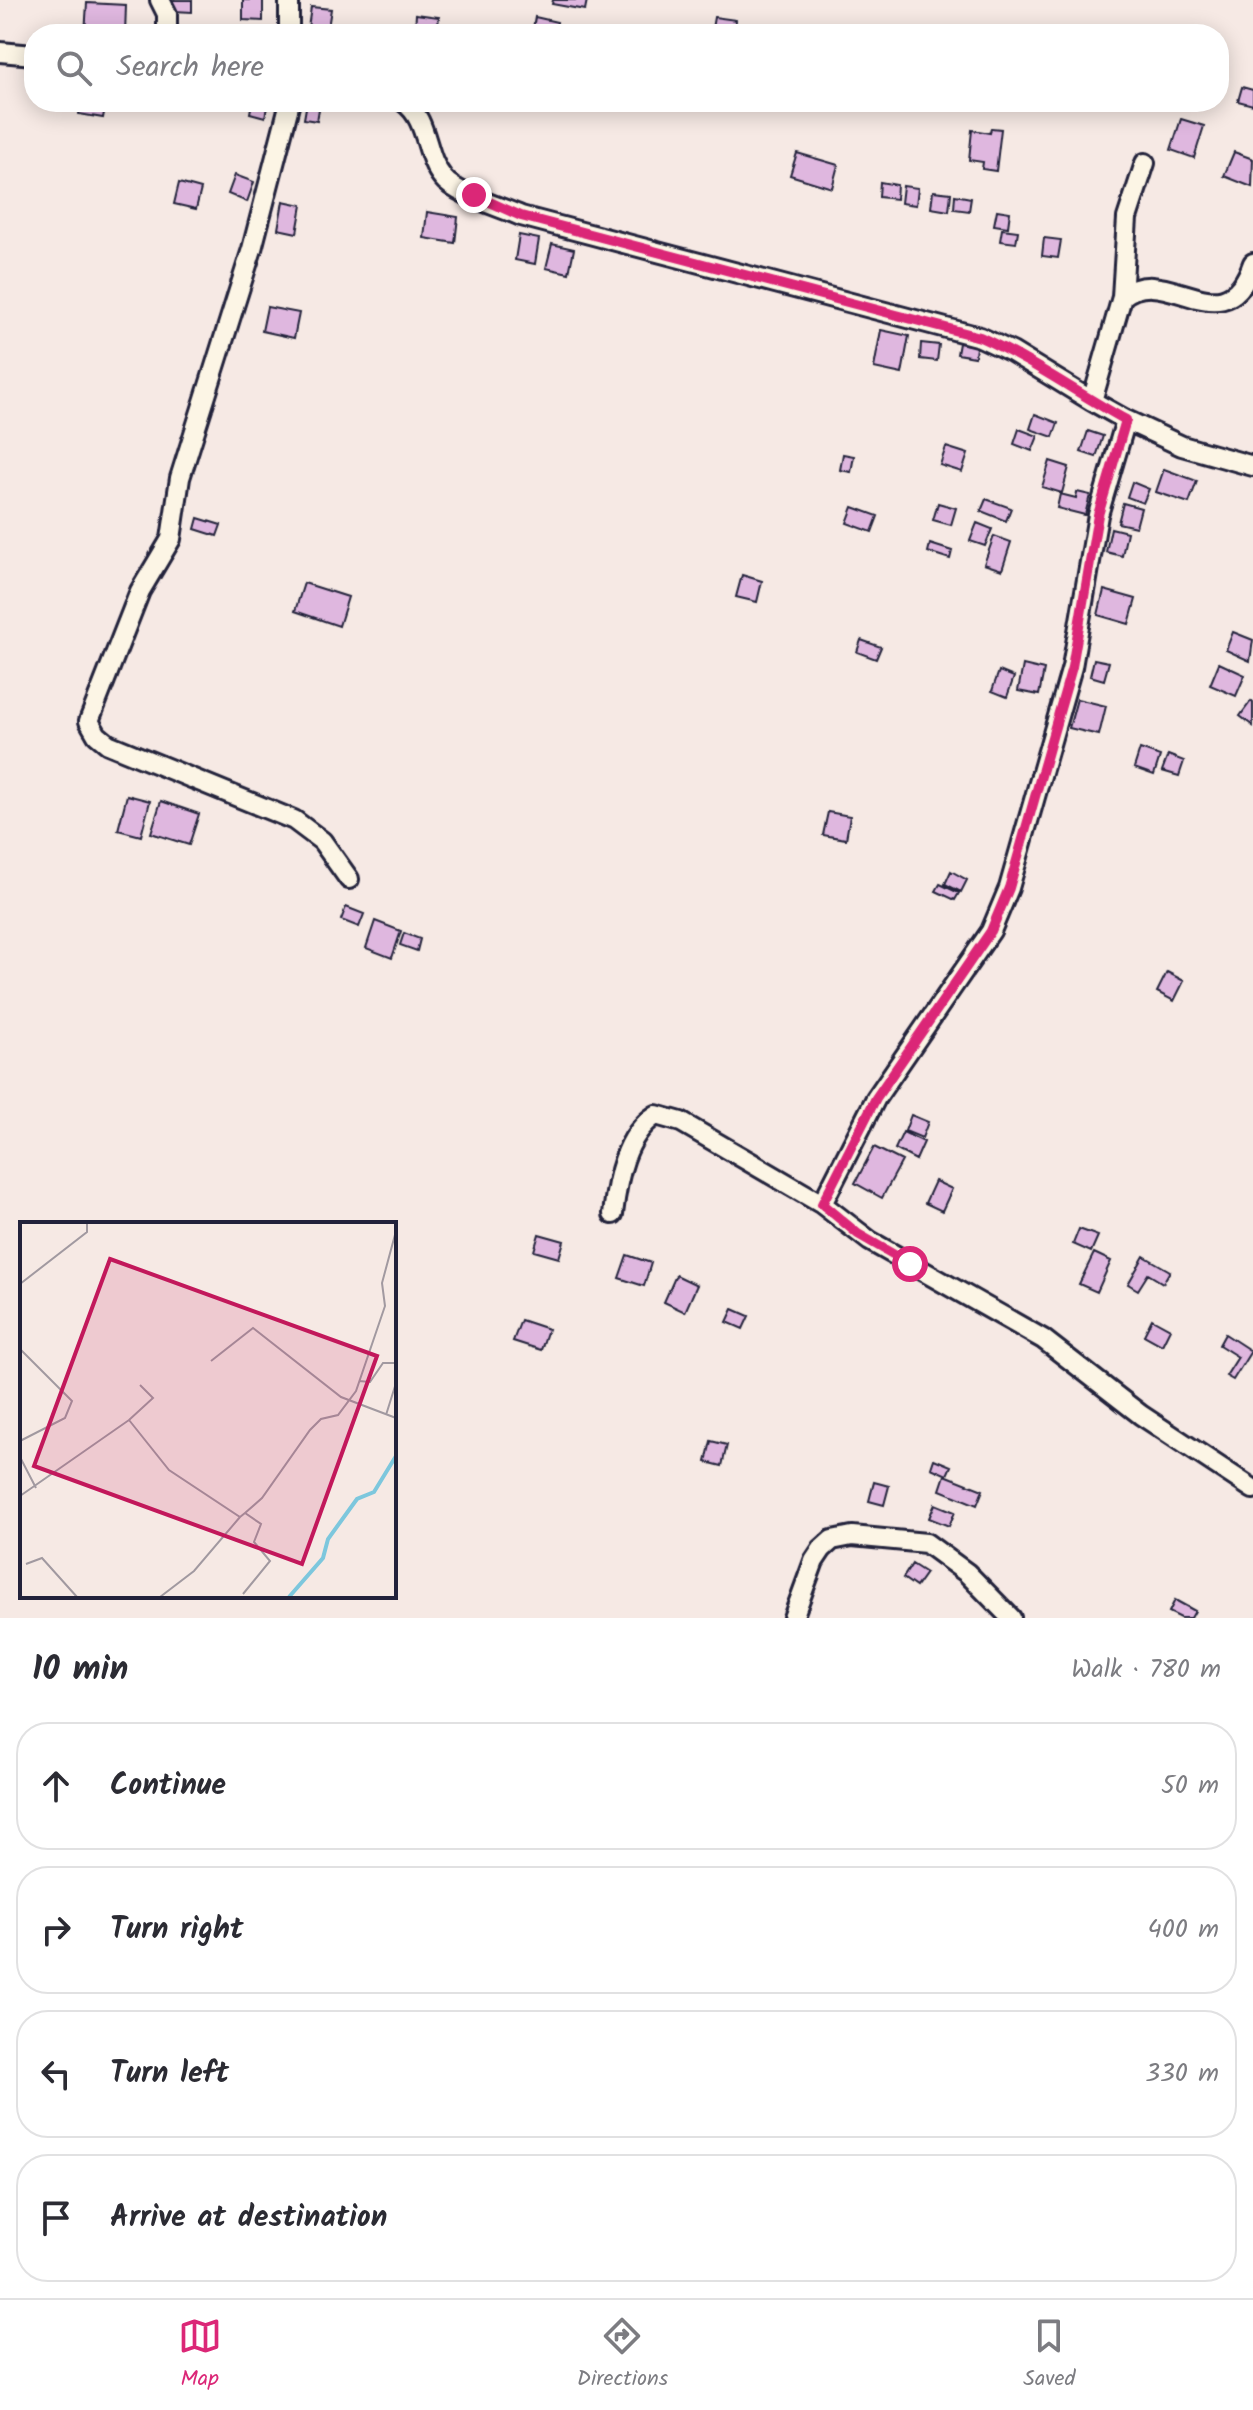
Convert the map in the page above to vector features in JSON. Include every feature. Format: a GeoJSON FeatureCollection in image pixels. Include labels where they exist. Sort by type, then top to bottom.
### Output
{"type":"FeatureCollection","features":[{"type":"Feature","properties":{"kind":"street"},"geometry":{"type":"LineString","coordinates":[[160,0],[167,14],[167,24]]}},
{"type":"Feature","properties":{"kind":"street"},"geometry":{"type":"LineString","coordinates":[[289,0],[289,24]]}},
{"type":"Feature","properties":{"kind":"street"},"geometry":{"type":"LineString","coordinates":[[0,52],[24,54]]}},
{"type":"Feature","properties":{"kind":"street"},"geometry":{"type":"LineString","coordinates":[[287,112],[252,249],[180,478],[171,539],[140,591],[89,721],[91,728],[108,744],[294,820],[322,841],[349,879]]}},
{"type":"Feature","properties":{"kind":"street"},"geometry":{"type":"LineString","coordinates":[[413,112],[443,179],[461,191],[521,216],[980,337],[1012,352],[1126,420],[1182,446],[1253,466]]}},
{"type":"Feature","properties":{"kind":"street"},"geometry":{"type":"LineString","coordinates":[[1092,401],[1122,297],[1127,218],[1145,163]]}},
{"type":"Feature","properties":{"kind":"street"},"geometry":{"type":"LineString","coordinates":[[1122,297],[1143,287],[1224,299],[1238,292],[1253,263]]}},
{"type":"Feature","properties":{"kind":"street"},"geometry":{"type":"LineString","coordinates":[[822,1204],[876,1098],[983,943],[1009,888],[1072,667],[1098,515],[1126,420]]}},
{"type":"Feature","properties":{"kind":"street"},"geometry":{"type":"LineString","coordinates":[[613,1214],[616,1183],[638,1131],[656,1115],[681,1122],[822,1204],[870,1241],[1043,1339],[1141,1415],[1253,1489]]}},
{"type":"Feature","properties":{"kind":"street"},"geometry":{"type":"LineString","coordinates":[[793,1618],[822,1549],[832,1540],[852,1536],[926,1543],[967,1573],[1011,1618]]}},
{"type":"Feature","properties":{"kind":"building"},"geometry":{"type":"Polygon","coordinates":[[[168,0],[192,0],[192,12],[174,11],[174,4],[167,4],[168,0]]]}},
{"type":"Feature","properties":{"kind":"building"},"geometry":{"type":"Polygon","coordinates":[[[243,0],[263,0],[263,21],[243,20],[243,0]]]}},
{"type":"Feature","properties":{"kind":"building"},"geometry":{"type":"Polygon","coordinates":[[[553,0],[587,0],[585,10],[552,4],[553,0]]]}},
{"type":"Feature","properties":{"kind":"building"},"geometry":{"type":"Polygon","coordinates":[[[87,3],[126,5],[125,24],[86,24],[87,3]]]}},
{"type":"Feature","properties":{"kind":"building"},"geometry":{"type":"Polygon","coordinates":[[[311,7],[331,9],[329,24],[309,24],[311,7]]]}},
{"type":"Feature","properties":{"kind":"building"},"geometry":{"type":"Polygon","coordinates":[[[416,14],[439,17],[438,24],[415,24],[416,14]]]}},
{"type":"Feature","properties":{"kind":"building"},"geometry":{"type":"Polygon","coordinates":[[[535,17],[557,22],[557,24],[534,24],[535,17]]]}},
{"type":"Feature","properties":{"kind":"building"},"geometry":{"type":"Polygon","coordinates":[[[714,17],[736,20],[735,24],[713,24],[714,17]]]}},
{"type":"Feature","properties":{"kind":"building"},"geometry":{"type":"Polygon","coordinates":[[[1242,87],[1253,90],[1253,105],[1238,101],[1242,87]]]}},
{"type":"Feature","properties":{"kind":"building"},"geometry":{"type":"Polygon","coordinates":[[[79,112],[104,112],[103,118],[79,112]]]}},
{"type":"Feature","properties":{"kind":"building"},"geometry":{"type":"Polygon","coordinates":[[[250,112],[266,112],[265,117],[250,112]]]}},
{"type":"Feature","properties":{"kind":"building"},"geometry":{"type":"Polygon","coordinates":[[[305,112],[318,112],[317,121],[304,119],[305,112]]]}},
{"type":"Feature","properties":{"kind":"building"},"geometry":{"type":"Polygon","coordinates":[[[1181,119],[1204,126],[1194,158],[1171,150],[1181,119]]]}},
{"type":"Feature","properties":{"kind":"building"},"geometry":{"type":"Polygon","coordinates":[[[991,128],[1001,129],[996,171],[982,169],[983,162],[969,160],[972,130],[990,133],[991,128]]]}},
{"type":"Feature","properties":{"kind":"building"},"geometry":{"type":"Polygon","coordinates":[[[1234,152],[1253,159],[1252,187],[1224,176],[1234,152]]]}},
{"type":"Feature","properties":{"kind":"building"},"geometry":{"type":"Polygon","coordinates":[[[797,153],[838,165],[832,188],[790,175],[797,153]]]}},
{"type":"Feature","properties":{"kind":"building"},"geometry":{"type":"Polygon","coordinates":[[[235,175],[254,182],[247,202],[228,194],[235,175]]]}},
{"type":"Feature","properties":{"kind":"building"},"geometry":{"type":"Polygon","coordinates":[[[880,182],[897,185],[896,199],[879,197],[880,182]]]}},
{"type":"Feature","properties":{"kind":"building"},"geometry":{"type":"Polygon","coordinates":[[[179,183],[201,189],[196,209],[174,204],[179,183]]]}},
{"type":"Feature","properties":{"kind":"building"},"geometry":{"type":"Polygon","coordinates":[[[903,186],[918,188],[916,205],[901,203],[903,186]]]}},
{"type":"Feature","properties":{"kind":"building"},"geometry":{"type":"Polygon","coordinates":[[[933,191],[951,193],[949,211],[931,208],[933,191]]]}},
{"type":"Feature","properties":{"kind":"building"},"geometry":{"type":"Polygon","coordinates":[[[955,195],[971,198],[969,211],[954,209],[955,195]]]}},
{"type":"Feature","properties":{"kind":"building"},"geometry":{"type":"Polygon","coordinates":[[[283,201],[302,205],[297,233],[278,229],[283,201]]]}},
{"type":"Feature","properties":{"kind":"building"},"geometry":{"type":"Polygon","coordinates":[[[997,210],[1010,212],[1008,227],[994,225],[997,210]]]}},
{"type":"Feature","properties":{"kind":"building"},"geometry":{"type":"Polygon","coordinates":[[[427,212],[458,217],[455,243],[424,238],[427,212]]]}},
{"type":"Feature","properties":{"kind":"building"},"geometry":{"type":"Polygon","coordinates":[[[1002,229],[1018,231],[1016,243],[1000,241],[1002,229]]]}},
{"type":"Feature","properties":{"kind":"building"},"geometry":{"type":"Polygon","coordinates":[[[519,235],[539,239],[535,264],[515,260],[519,235]]]}},
{"type":"Feature","properties":{"kind":"building"},"geometry":{"type":"Polygon","coordinates":[[[1044,238],[1061,240],[1058,258],[1042,256],[1044,238]]]}},
{"type":"Feature","properties":{"kind":"building"},"geometry":{"type":"Polygon","coordinates":[[[552,244],[574,249],[569,273],[546,268],[552,244]]]}},
{"type":"Feature","properties":{"kind":"building"},"geometry":{"type":"Polygon","coordinates":[[[267,307],[299,313],[294,338],[262,331],[267,307]]]}},
{"type":"Feature","properties":{"kind":"building"},"geometry":{"type":"Polygon","coordinates":[[[881,330],[909,336],[902,374],[874,368],[881,330]]]}},
{"type":"Feature","properties":{"kind":"building"},"geometry":{"type":"Polygon","coordinates":[[[921,343],[939,345],[937,361],[920,359],[921,343]]]}},
{"type":"Feature","properties":{"kind":"building"},"geometry":{"type":"Polygon","coordinates":[[[959,343],[976,346],[975,357],[957,354],[959,343]]]}},
{"type":"Feature","properties":{"kind":"building"},"geometry":{"type":"Polygon","coordinates":[[[1035,414],[1058,423],[1053,437],[1030,429],[1035,414]]]}},
{"type":"Feature","properties":{"kind":"building"},"geometry":{"type":"Polygon","coordinates":[[[1019,429],[1038,436],[1032,451],[1014,444],[1019,429]]]}},
{"type":"Feature","properties":{"kind":"building"},"geometry":{"type":"Polygon","coordinates":[[[1088,431],[1103,436],[1096,457],[1081,452],[1088,431]]]}},
{"type":"Feature","properties":{"kind":"building"},"geometry":{"type":"Polygon","coordinates":[[[946,447],[968,454],[962,472],[940,465],[946,447]]]}},
{"type":"Feature","properties":{"kind":"building"},"geometry":{"type":"Polygon","coordinates":[[[843,454],[854,456],[851,472],[840,470],[843,454]]]}},
{"type":"Feature","properties":{"kind":"building"},"geometry":{"type":"Polygon","coordinates":[[[1050,461],[1069,467],[1062,493],[1042,487],[1050,461]]]}},
{"type":"Feature","properties":{"kind":"building"},"geometry":{"type":"Polygon","coordinates":[[[1164,469],[1197,481],[1189,503],[1156,492],[1164,469]]]}},
{"type":"Feature","properties":{"kind":"building"},"geometry":{"type":"Polygon","coordinates":[[[1132,482],[1149,489],[1143,503],[1127,497],[1132,482]]]}},
{"type":"Feature","properties":{"kind":"building"},"geometry":{"type":"Polygon","coordinates":[[[1077,492],[1090,495],[1085,515],[1057,508],[1060,494],[1076,498],[1077,492]]]}},
{"type":"Feature","properties":{"kind":"building"},"geometry":{"type":"Polygon","coordinates":[[[986,499],[1011,508],[1006,521],[981,511],[986,499]]]}},
{"type":"Feature","properties":{"kind":"building"},"geometry":{"type":"Polygon","coordinates":[[[938,503],[956,508],[951,525],[933,520],[938,503]]]}},
{"type":"Feature","properties":{"kind":"building"},"geometry":{"type":"Polygon","coordinates":[[[1123,503],[1141,508],[1136,527],[1118,523],[1123,503]]]}},
{"type":"Feature","properties":{"kind":"building"},"geometry":{"type":"Polygon","coordinates":[[[853,507],[878,516],[872,532],[847,523],[853,507]]]}},
{"type":"Feature","properties":{"kind":"building"},"geometry":{"type":"Polygon","coordinates":[[[198,518],[221,525],[217,536],[195,529],[198,518]]]}},
{"type":"Feature","properties":{"kind":"building"},"geometry":{"type":"Polygon","coordinates":[[[977,523],[992,529],[985,546],[970,541],[977,523]]]}},
{"type":"Feature","properties":{"kind":"building"},"geometry":{"type":"Polygon","coordinates":[[[1111,528],[1127,532],[1122,556],[1106,552],[1111,528]]]}},
{"type":"Feature","properties":{"kind":"building"},"geometry":{"type":"Polygon","coordinates":[[[994,536],[1011,542],[1002,570],[984,564],[994,536]]]}},
{"type":"Feature","properties":{"kind":"building"},"geometry":{"type":"Polygon","coordinates":[[[930,544],[952,551],[950,559],[928,552],[930,544]]]}},
{"type":"Feature","properties":{"kind":"building"},"geometry":{"type":"Polygon","coordinates":[[[742,575],[762,581],[757,602],[736,597],[742,575]]]}},
{"type":"Feature","properties":{"kind":"building"},"geometry":{"type":"Polygon","coordinates":[[[304,583],[348,597],[339,626],[295,611],[304,583]]]}},
{"type":"Feature","properties":{"kind":"building"},"geometry":{"type":"Polygon","coordinates":[[[1104,590],[1136,599],[1129,624],[1098,615],[1104,590]]]}},
{"type":"Feature","properties":{"kind":"building"},"geometry":{"type":"Polygon","coordinates":[[[1233,632],[1253,640],[1250,661],[1226,650],[1233,632]]]}},
{"type":"Feature","properties":{"kind":"building"},"geometry":{"type":"Polygon","coordinates":[[[861,640],[881,647],[876,659],[857,652],[861,640]]]}},
{"type":"Feature","properties":{"kind":"building"},"geometry":{"type":"Polygon","coordinates":[[[1094,659],[1109,662],[1104,680],[1090,676],[1094,659]]]}},
{"type":"Feature","properties":{"kind":"building"},"geometry":{"type":"Polygon","coordinates":[[[1219,663],[1245,675],[1236,696],[1210,685],[1219,663]]]}},
{"type":"Feature","properties":{"kind":"building"},"geometry":{"type":"Polygon","coordinates":[[[1023,665],[1044,670],[1039,695],[1018,691],[1023,665]]]}},
{"type":"Feature","properties":{"kind":"building"},"geometry":{"type":"Polygon","coordinates":[[[999,671],[1014,677],[1007,697],[992,691],[999,671]]]}},
{"type":"Feature","properties":{"kind":"building"},"geometry":{"type":"Polygon","coordinates":[[[1077,699],[1106,706],[1099,735],[1069,728],[1077,699]]]}},
{"type":"Feature","properties":{"kind":"building"},"geometry":{"type":"Polygon","coordinates":[[[1251,701],[1253,703],[1253,726],[1240,716],[1251,701]]]}},
{"type":"Feature","properties":{"kind":"building"},"geometry":{"type":"Polygon","coordinates":[[[1140,749],[1160,756],[1154,775],[1134,768],[1140,749]]]}},
{"type":"Feature","properties":{"kind":"building"},"geometry":{"type":"Polygon","coordinates":[[[1168,755],[1184,761],[1179,776],[1162,771],[1168,755]]]}},
{"type":"Feature","properties":{"kind":"building"},"geometry":{"type":"Polygon","coordinates":[[[127,795],[150,801],[141,836],[118,830],[127,795]]]}},
{"type":"Feature","properties":{"kind":"building"},"geometry":{"type":"Polygon","coordinates":[[[161,801],[199,814],[189,845],[151,833],[161,801]]]}},
{"type":"Feature","properties":{"kind":"building"},"geometry":{"type":"Polygon","coordinates":[[[828,812],[850,816],[846,839],[823,835],[828,812]]]}},
{"type":"Feature","properties":{"kind":"building"},"geometry":{"type":"Polygon","coordinates":[[[951,871],[967,880],[961,892],[945,884],[951,871]]]}},
{"type":"Feature","properties":{"kind":"building"},"geometry":{"type":"Polygon","coordinates":[[[940,884],[959,893],[955,900],[936,891],[940,884]]]}},
{"type":"Feature","properties":{"kind":"building"},"geometry":{"type":"Polygon","coordinates":[[[346,907],[364,914],[359,927],[341,920],[346,907]]]}},
{"type":"Feature","properties":{"kind":"building"},"geometry":{"type":"Polygon","coordinates":[[[375,921],[401,931],[392,958],[366,948],[375,921]]]}},
{"type":"Feature","properties":{"kind":"building"},"geometry":{"type":"Polygon","coordinates":[[[404,933],[420,939],[417,951],[400,945],[404,933]]]}},
{"type":"Feature","properties":{"kind":"building"},"geometry":{"type":"Polygon","coordinates":[[[1167,972],[1184,981],[1174,1001],[1157,992],[1167,972]]]}},
{"type":"Feature","properties":{"kind":"building"},"geometry":{"type":"Polygon","coordinates":[[[911,1115],[928,1122],[922,1138],[905,1131],[911,1115]]]}},
{"type":"Feature","properties":{"kind":"building"},"geometry":{"type":"Polygon","coordinates":[[[903,1132],[924,1142],[916,1160],[895,1149],[903,1132]]]}},
{"type":"Feature","properties":{"kind":"building"},"geometry":{"type":"Polygon","coordinates":[[[874,1147],[902,1161],[882,1198],[855,1183],[874,1147]]]}},
{"type":"Feature","properties":{"kind":"building"},"geometry":{"type":"Polygon","coordinates":[[[935,1181],[952,1189],[942,1211],[925,1203],[935,1181]]]}},
{"type":"Feature","properties":{"kind":"building"},"geometry":{"type":"Polygon","coordinates":[[[1079,1229],[1098,1236],[1091,1252],[1073,1244],[1079,1229]]]}},
{"type":"Feature","properties":{"kind":"building"},"geometry":{"type":"Polygon","coordinates":[[[539,1234],[564,1241],[559,1258],[534,1251],[539,1234]]]}},
{"type":"Feature","properties":{"kind":"building"},"geometry":{"type":"Polygon","coordinates":[[[1094,1253],[1111,1261],[1097,1292],[1079,1284],[1094,1253]]]}},
{"type":"Feature","properties":{"kind":"building"},"geometry":{"type":"Polygon","coordinates":[[[627,1255],[651,1263],[644,1286],[619,1278],[627,1255]]]}},
{"type":"Feature","properties":{"kind":"building"},"geometry":{"type":"Polygon","coordinates":[[[1144,1256],[1170,1271],[1163,1283],[1148,1274],[1138,1290],[1128,1284],[1144,1256]]]}},
{"type":"Feature","properties":{"kind":"building"},"geometry":{"type":"Polygon","coordinates":[[[676,1275],[697,1285],[685,1312],[664,1302],[676,1275]]]}},
{"type":"Feature","properties":{"kind":"building"},"geometry":{"type":"Polygon","coordinates":[[[733,1309],[749,1316],[743,1329],[727,1322],[733,1309]]]}},
{"type":"Feature","properties":{"kind":"building"},"geometry":{"type":"Polygon","coordinates":[[[1152,1319],[1170,1329],[1162,1345],[1144,1335],[1152,1319]]]}},
{"type":"Feature","properties":{"kind":"building"},"geometry":{"type":"Polygon","coordinates":[[[521,1320],[548,1329],[541,1350],[513,1341],[521,1320]]]}},
{"type":"Feature","properties":{"kind":"building"},"geometry":{"type":"Polygon","coordinates":[[[1225,1334],[1251,1351],[1233,1380],[1226,1376],[1238,1357],[1219,1345],[1225,1334]]]}},
{"type":"Feature","properties":{"kind":"building"},"geometry":{"type":"Polygon","coordinates":[[[711,1441],[727,1445],[722,1466],[706,1462],[711,1441]]]}},
{"type":"Feature","properties":{"kind":"building"},"geometry":{"type":"Polygon","coordinates":[[[934,1459],[951,1466],[947,1475],[931,1468],[934,1459]]]}},
{"type":"Feature","properties":{"kind":"building"},"geometry":{"type":"Polygon","coordinates":[[[945,1475],[983,1490],[977,1505],[940,1490],[945,1475]]]}},
{"type":"Feature","properties":{"kind":"building"},"geometry":{"type":"Polygon","coordinates":[[[874,1482],[889,1486],[884,1505],[869,1501],[874,1482]]]}},
{"type":"Feature","properties":{"kind":"building"},"geometry":{"type":"Polygon","coordinates":[[[935,1504],[955,1512],[949,1526],[929,1518],[935,1504]]]}},
{"type":"Feature","properties":{"kind":"building"},"geometry":{"type":"Polygon","coordinates":[[[912,1564],[926,1573],[916,1587],[903,1578],[912,1564]]]}},
{"type":"Feature","properties":{"kind":"building"},"geometry":{"type":"Polygon","coordinates":[[[1175,1600],[1195,1611],[1191,1618],[1181,1618],[1169,1612],[1175,1600]]]}},
{"type":"Feature","properties":{"kind":"route"},"geometry":{"type":"LineString","coordinates":[[474,195],[521,216],[980,337],[1012,352],[1041,373],[1126,420],[1098,515],[1081,630],[1072,667],[1009,888],[991,931],[876,1098],[822,1204],[858,1234],[910,1264]]}}]}
